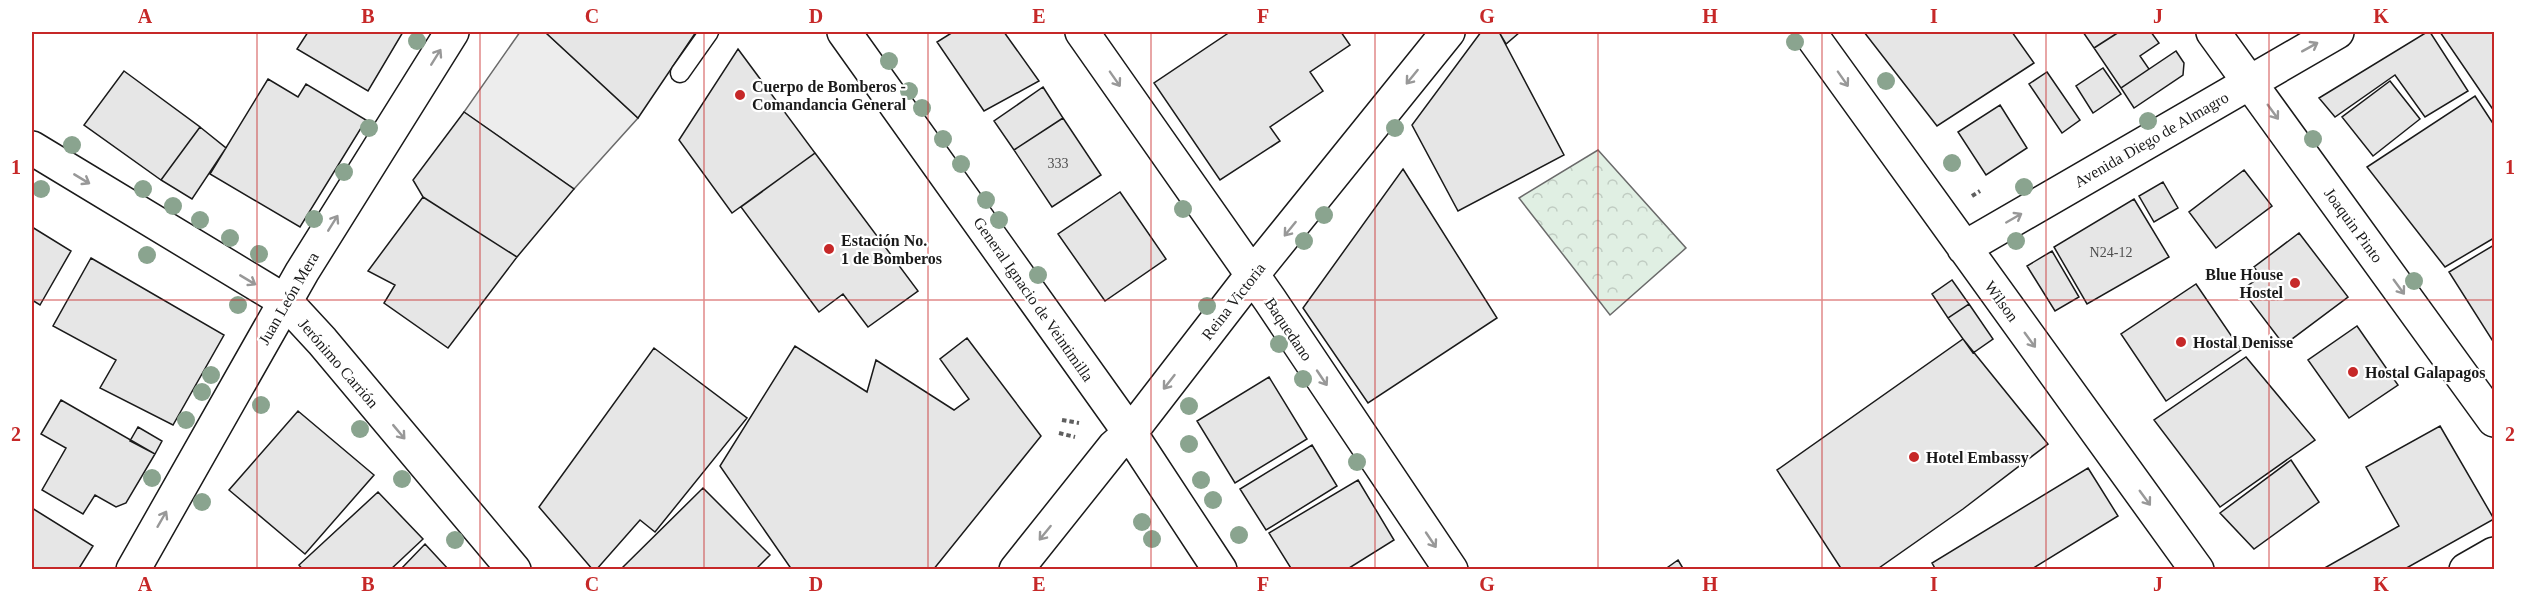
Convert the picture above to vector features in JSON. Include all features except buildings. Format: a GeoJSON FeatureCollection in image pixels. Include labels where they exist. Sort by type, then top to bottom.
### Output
{"type":"FeatureCollection","features":[{"type":"Feature","properties":{"kind":"street","name":"Juan León Mera"},"geometry":{"type":"LineString","coordinates":[[133,570],[285,301],[452,32]]}},
{"type":"Feature","properties":{"kind":"street","name":"General Ignacio de Veintimilla"},"geometry":{"type":"LineString","coordinates":[[844,32],[1130,433],[1221,570]]}},
{"type":"Feature","properties":{"kind":"street","name":"Baquedano"},"geometry":{"type":"LineString","coordinates":[[1082,32],[1252,274],[1451,570]]}},
{"type":"Feature","properties":{"kind":"street","name":"Reina Victoria"},"geometry":{"type":"LineString","coordinates":[[1016,570],[1114,447],[1130,433],[1252,274],[1448,32]]}},
{"type":"Feature","properties":{"kind":"street","name":"Wilson"},"geometry":{"type":"LineString","coordinates":[[1809,32],[2197,570]]}},
{"type":"Feature","properties":{"kind":"street","name":"Joaquin Pinto"},"geometry":{"type":"LineString","coordinates":[[2213,32],[2494,420]]}},
{"type":"Feature","properties":{"kind":"street","name":"Avenida Diego de Almagro"},"geometry":{"type":"LineString","coordinates":[[1964,248],[2337,32]]}},
{"type":"Feature","properties":{"kind":"street","name":"Jerónimo Carrión"},"geometry":{"type":"LineString","coordinates":[[32,148],[285,301],[322,341],[514,570]]}},
{"type":"Feature","properties":{"kind":"street"},"geometry":{"type":"LineString","coordinates":[[2466,570],[2494,554]]}},
{"type":"Feature","properties":{"kind":"lane"},"geometry":{"type":"LineString","coordinates":[[680,73],[709,32]]}},
{"type":"Feature","properties":{"kind":"green space"},"geometry":{"type":"Polygon","coordinates":[[[1598,150],[1686,248],[1610,315],[1519,198],[1598,150]]]}},
{"type":"Feature","properties":{"kind":"shaded area"},"geometry":{"type":"Polygon","coordinates":[[[520,32],[545,32],[638,118],[574,189],[464,112],[520,32]]]}},
{"type":"Feature","properties":{"kind":"place","name":"Cuerpo de Bomberos - Comandancia General"},"geometry":{"type":"Point","coordinates":[740,95]}},
{"type":"Feature","properties":{"kind":"place","name":"Estación No. 1 de Bomberos"},"geometry":{"type":"Point","coordinates":[829,249]}},
{"type":"Feature","properties":{"kind":"place","name":"Blue House Hostel"},"geometry":{"type":"Point","coordinates":[2295,283]}},
{"type":"Feature","properties":{"kind":"place","name":"Hostal Denisse"},"geometry":{"type":"Point","coordinates":[2181,342]}},
{"type":"Feature","properties":{"kind":"place","name":"Hostal Galapagos"},"geometry":{"type":"Point","coordinates":[2353,372]}},
{"type":"Feature","properties":{"kind":"place","name":"Hotel Embassy"},"geometry":{"type":"Point","coordinates":[1914,457]}}]}
